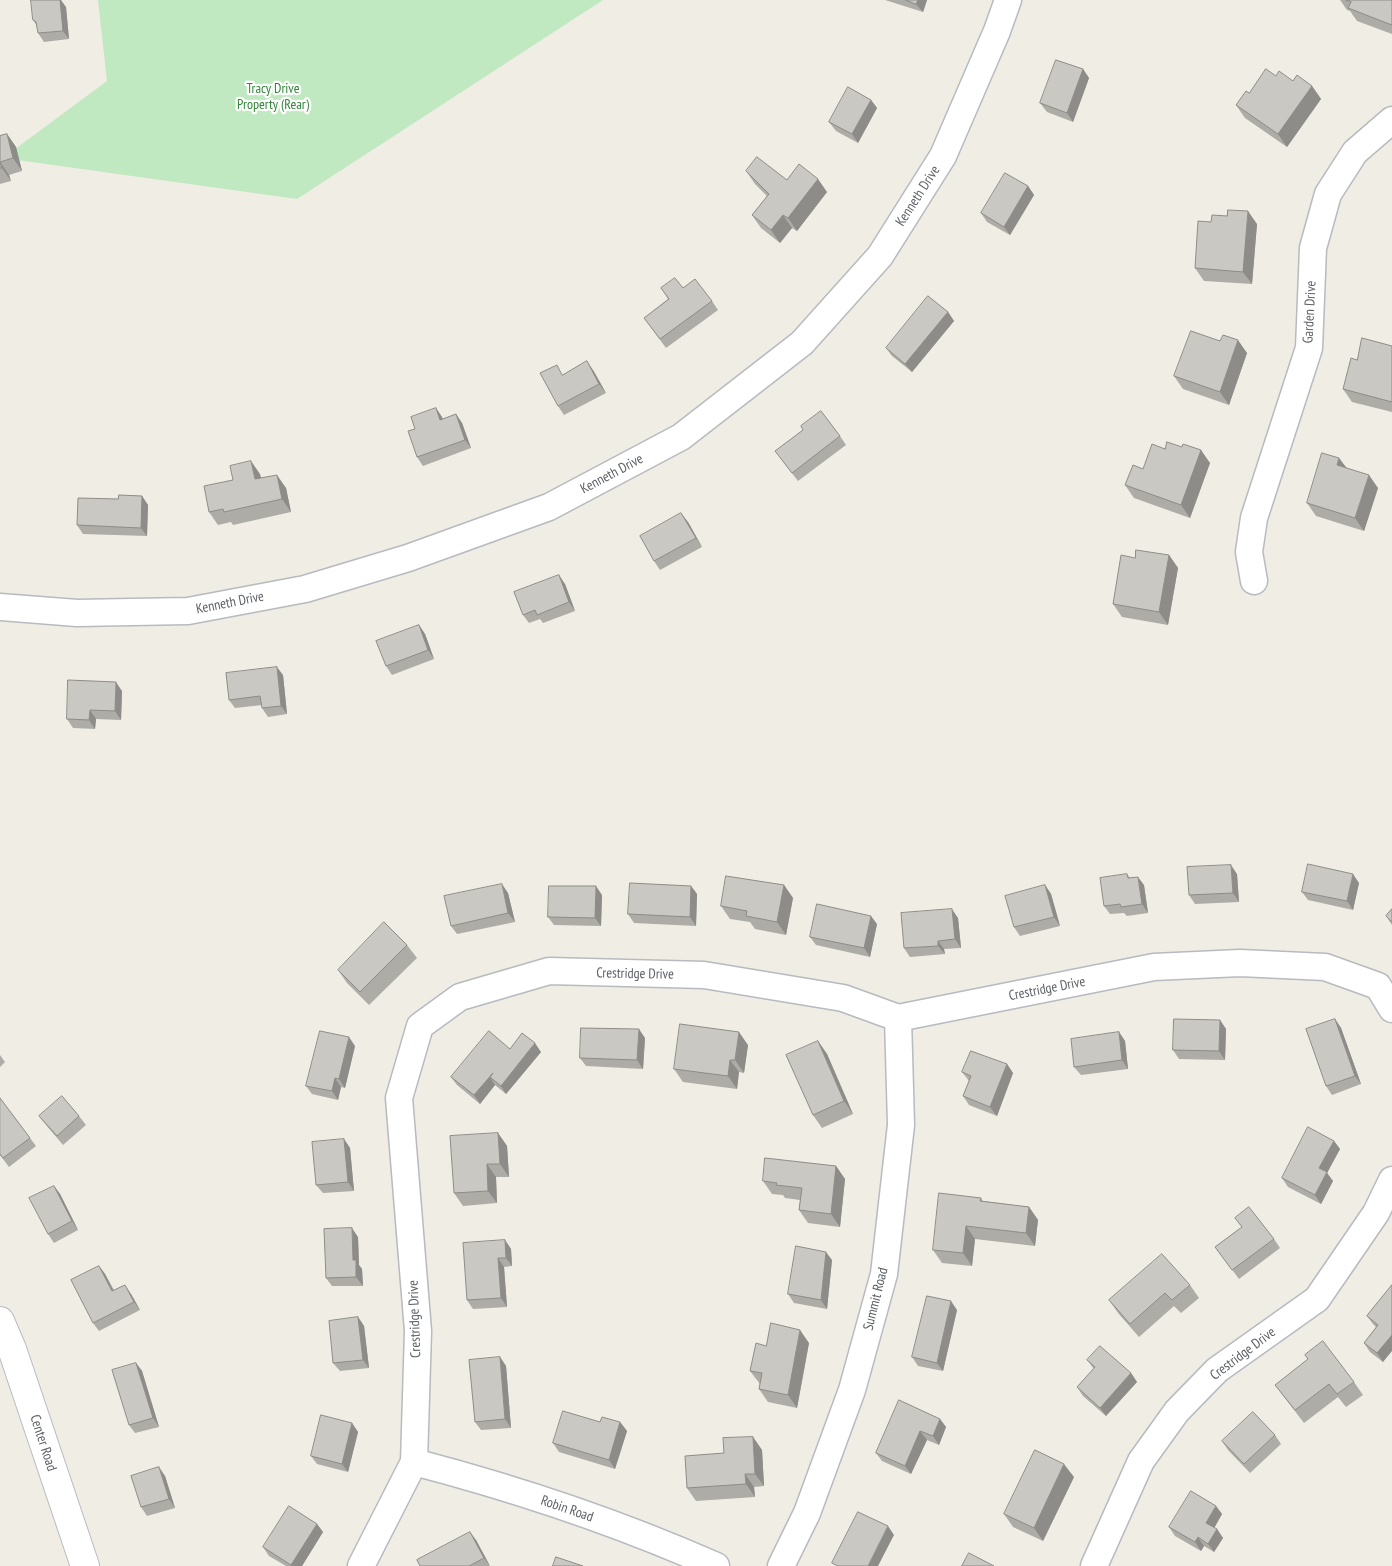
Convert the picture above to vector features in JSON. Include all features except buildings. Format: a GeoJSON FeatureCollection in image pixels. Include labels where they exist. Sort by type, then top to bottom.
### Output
{"type":"FeatureCollection","features":[{"type":"Feature","properties":{"kind":"street","name":"Kenneth Drive"},"geometry":{"type":"LineString","coordinates":[[0,606],[77,613],[188,611],[305,589],[408,558],[548,507],[681,437],[802,343],[880,256],[944,156],[997,31],[1008,0]]}},
{"type":"Feature","properties":{"kind":"street","name":"Garden Drive"},"geometry":{"type":"LineString","coordinates":[[1254,581],[1249,552],[1254,518],[1308,348],[1313,248],[1328,194],[1355,152],[1392,120]]}},
{"type":"Feature","properties":{"kind":"street","name":"Crestridge Drive"},"geometry":{"type":"LineString","coordinates":[[361,1566],[414,1462],[418,1331],[399,1098],[420,1026],[460,996],[548,971],[704,975],[843,998],[898,1018],[1154,968],[1240,963],[1325,967],[1378,986],[1392,1009]]}},
{"type":"Feature","properties":{"kind":"street","name":"Summit Road"},"geometry":{"type":"LineString","coordinates":[[781,1566],[806,1513],[852,1390],[884,1274],[902,1125],[898,1018]]}},
{"type":"Feature","properties":{"kind":"street","name":"Crestridge Drive"},"geometry":{"type":"LineString","coordinates":[[1094,1566],[1141,1461],[1177,1411],[1218,1370],[1317,1299],[1376,1213],[1392,1180]]}},
{"type":"Feature","properties":{"kind":"street","name":"Center Road"},"geometry":{"type":"LineString","coordinates":[[0,1321],[12,1349],[85,1566]]}},
{"type":"Feature","properties":{"kind":"street","name":"Robin Road"},"geometry":{"type":"LineString","coordinates":[[414,1462],[476,1478],[652,1537],[716,1566]]}},
{"type":"Feature","properties":{"kind":"green space","name":"Tracy Drive Property (Rear)"},"geometry":{"type":"Polygon","coordinates":[[[98,0],[603,0],[297,199],[3,158],[107,81],[98,0]]]}}]}
